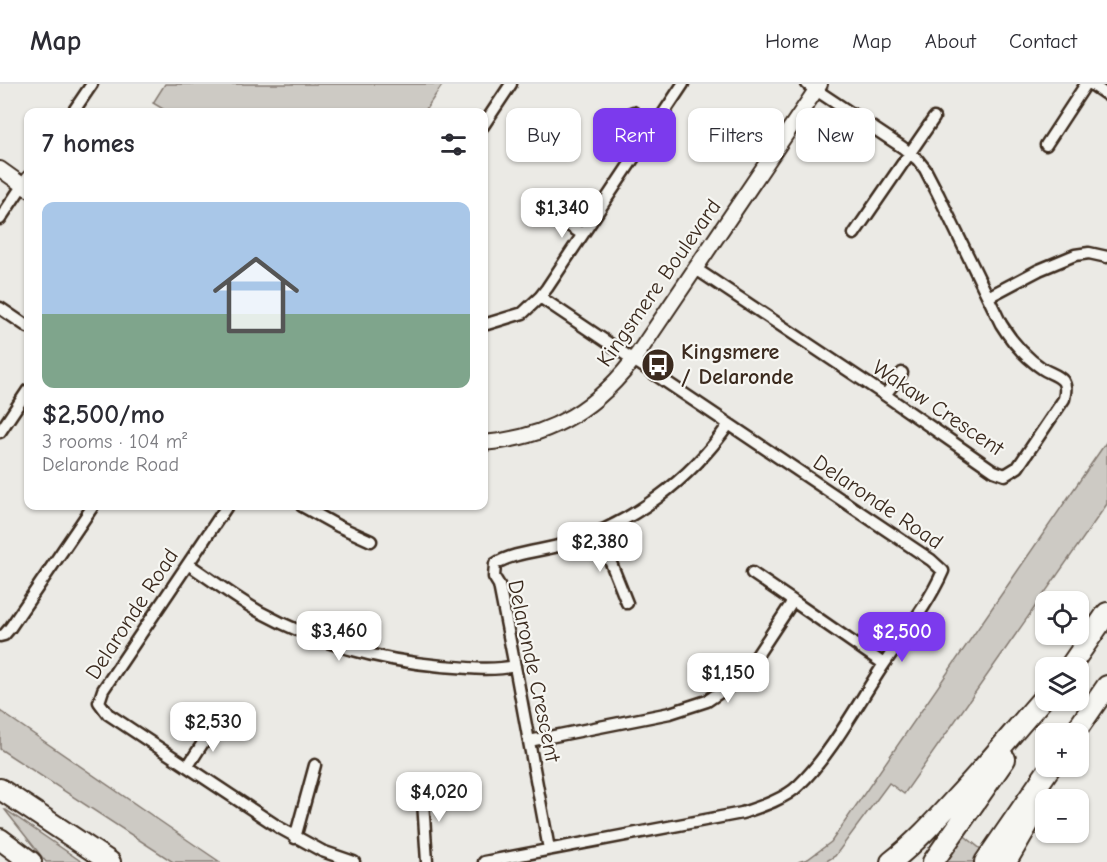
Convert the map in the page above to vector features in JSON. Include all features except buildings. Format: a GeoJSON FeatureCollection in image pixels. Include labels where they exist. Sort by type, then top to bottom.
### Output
{"type":"FeatureCollection","features":[{"type":"Feature","properties":{"kind":"highway"},"geometry":{"type":"LineString","coordinates":[[1077,657],[1107,613]]}},
{"type":"Feature","properties":{"kind":"highway"},"geometry":{"type":"LineString","coordinates":[[1082,723],[1107,686]]}},
{"type":"Feature","properties":{"kind":"highway"},"geometry":{"type":"LineString","coordinates":[[1086,723],[1107,686]]}},
{"type":"Feature","properties":{"kind":"highway"},"geometry":{"type":"LineString","coordinates":[[891,862],[946,809],[1035,708]]}},
{"type":"Feature","properties":{"kind":"highway"},"geometry":{"type":"LineString","coordinates":[[933,862],[1038,711]]}},
{"type":"Feature","properties":{"kind":"highway"},"geometry":{"type":"LineString","coordinates":[[985,862],[1043,777]]}},
{"type":"Feature","properties":{"kind":"highway"},"geometry":{"type":"LineString","coordinates":[[1006,862],[1055,777]]}},
{"type":"Feature","properties":{"kind":"highway"},"geometry":{"type":"LineString","coordinates":[[0,789],[112,862]]}},
{"type":"Feature","properties":{"kind":"highway"},"geometry":{"type":"LineString","coordinates":[[0,839],[31,862]]}},
{"type":"Feature","properties":{"kind":"street"},"geometry":{"type":"LineString","coordinates":[[76,108],[92,84]]}},
{"type":"Feature","properties":{"kind":"street"},"geometry":{"type":"LineString","coordinates":[[488,118],[511,84]]}},
{"type":"Feature","properties":{"kind":"street"},"geometry":{"type":"LineString","coordinates":[[666,108],[683,84]]}},
{"type":"Feature","properties":{"kind":"street"},"geometry":{"type":"LineString","coordinates":[[1046,145],[1088,84],[1107,95]]}},
{"type":"Feature","properties":{"kind":"street","name":"Wakaw Crescent"},"geometry":{"type":"LineString","coordinates":[[696,269],[994,471],[1005,475],[1018,467],[1064,399],[1065,383],[1019,351],[1001,324],[925,169],[909,153],[814,86]]}},
{"type":"Feature","properties":{"kind":"street","name":"Kingsmere Boulevard"},"geometry":{"type":"LineString","coordinates":[[488,443],[532,435],[555,426],[576,415],[617,381],[696,269],[814,86]]}},
{"type":"Feature","properties":{"kind":"street"},"geometry":{"type":"LineString","coordinates":[[854,234],[934,118]]}},
{"type":"Feature","properties":{"kind":"street"},"geometry":{"type":"LineString","coordinates":[[488,324],[523,313],[540,297],[630,162]]}},
{"type":"Feature","properties":{"kind":"street"},"geometry":{"type":"LineString","coordinates":[[0,169],[24,181]]}},
{"type":"Feature","properties":{"kind":"street"},"geometry":{"type":"LineString","coordinates":[[0,219],[24,187]]}},
{"type":"Feature","properties":{"kind":"street"},"geometry":{"type":"LineString","coordinates":[[561,220],[582,234]]}},
{"type":"Feature","properties":{"kind":"street"},"geometry":{"type":"LineString","coordinates":[[988,297],[1039,270],[1075,255],[1089,253],[1107,257]]}},
{"type":"Feature","properties":{"kind":"street","name":"Delaronde Road"},"geometry":{"type":"LineString","coordinates":[[483,862],[742,813],[769,804],[798,787],[825,754],[935,590],[943,571],[540,297]]}},
{"type":"Feature","properties":{"kind":"street"},"geometry":{"type":"LineString","coordinates":[[0,308],[24,324]]}},
{"type":"Feature","properties":{"kind":"street"},"geometry":{"type":"LineString","coordinates":[[885,395],[902,373]]}},
{"type":"Feature","properties":{"kind":"street"},"geometry":{"type":"LineString","coordinates":[[0,432],[24,396]]}},
{"type":"Feature","properties":{"kind":"street","name":"Delaronde Crescent"},"geometry":{"type":"LineString","coordinates":[[549,849],[499,585],[494,577],[495,564],[505,558],[565,544],[599,533],[636,512],[675,484],[716,443],[729,424]]}},
{"type":"Feature","properties":{"kind":"street"},"geometry":{"type":"LineString","coordinates":[[0,636],[10,628],[90,510]]}},
{"type":"Feature","properties":{"kind":"street","name":"Delaronde Road"},"geometry":{"type":"LineString","coordinates":[[224,510],[103,690],[99,702],[108,714],[296,838],[322,851],[354,862]]}},
{"type":"Feature","properties":{"kind":"street"},"geometry":{"type":"LineString","coordinates":[[309,510],[371,541]]}},
{"type":"Feature","properties":{"kind":"street"},"geometry":{"type":"LineString","coordinates":[[599,533],[627,603]]}},
{"type":"Feature","properties":{"kind":"street"},"geometry":{"type":"LineString","coordinates":[[188,564],[259,611],[300,632],[346,649],[391,660],[432,665],[463,668],[515,666]]}},
{"type":"Feature","properties":{"kind":"street"},"geometry":{"type":"LineString","coordinates":[[752,573],[884,664]]}},
{"type":"Feature","properties":{"kind":"street"},"geometry":{"type":"LineString","coordinates":[[529,741],[670,713],[707,701],[738,680],[793,601]]}},
{"type":"Feature","properties":{"kind":"street"},"geometry":{"type":"LineString","coordinates":[[188,766],[215,724]]}},
{"type":"Feature","properties":{"kind":"street"},"geometry":{"type":"LineString","coordinates":[[296,838],[315,765]]}},
{"type":"Feature","properties":{"kind":"street"},"geometry":{"type":"LineString","coordinates":[[423,786],[427,862]]}},
{"type":"Feature","properties":{"kind":"shaded area"},"geometry":{"type":"Polygon","coordinates":[[[165,84],[443,84],[427,108],[161,108],[153,103],[165,84]]]}},
{"type":"Feature","properties":{"kind":"shaded area"},"geometry":{"type":"Polygon","coordinates":[[[1107,441],[1107,504],[1046,591],[1035,591],[1035,607],[904,794],[889,783],[835,856],[825,862],[798,862],[808,859],[831,842],[1107,441]]]}},
{"type":"Feature","properties":{"kind":"shaded area"},"geometry":{"type":"Polygon","coordinates":[[[0,711],[220,862],[173,862],[0,749],[0,711]]]}},
{"type":"Feature","properties":{"kind":"shaded area"},"geometry":{"type":"Polygon","coordinates":[[[6,810],[82,862],[46,862],[6,810]]]}},
{"type":"Feature","properties":{"kind":"shaded area"},"geometry":{"type":"Polygon","coordinates":[[[961,833],[983,851],[975,862],[941,862],[961,833]]]}},
{"type":"Feature","properties":{"kind":"place","name":"Kingsmere / Delaronde"},"geometry":{"type":"Point","coordinates":[658,365]}}]}
